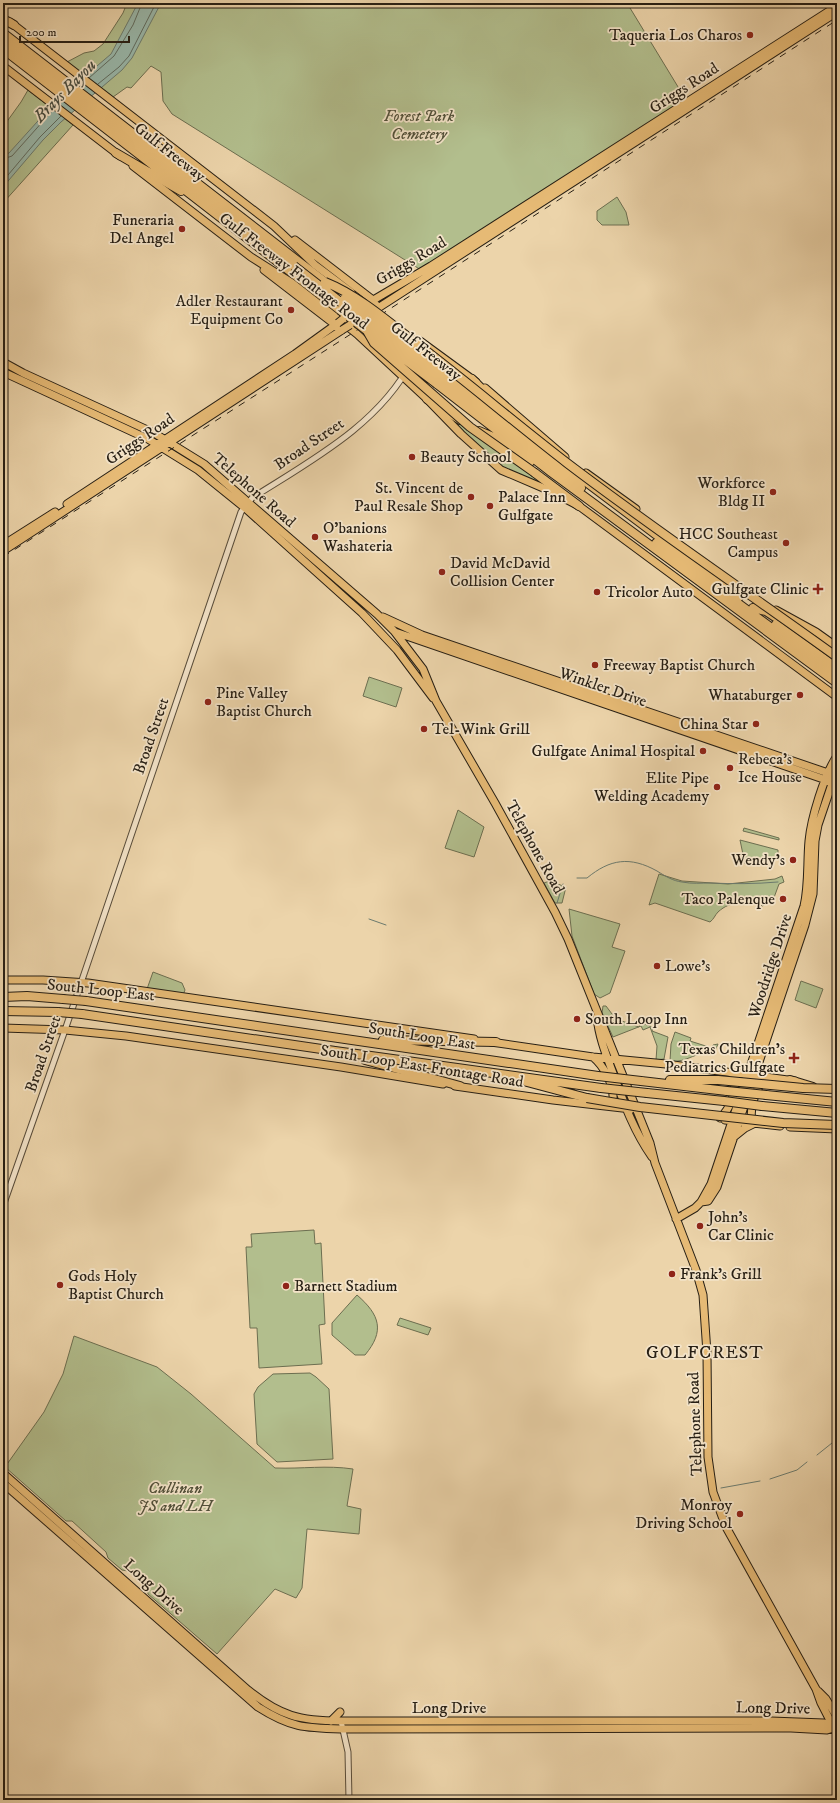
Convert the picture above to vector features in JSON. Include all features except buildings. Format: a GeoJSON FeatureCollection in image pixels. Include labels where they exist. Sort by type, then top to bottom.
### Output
{"type":"FeatureCollection","features":[{"type":"Feature","properties":{"kind":"highway"},"geometry":{"type":"LineString","coordinates":[[3,17],[14,24]]}},
{"type":"Feature","properties":{"kind":"highway","name":"Gulf Freeway"},"geometry":{"type":"LineString","coordinates":[[3,33],[50,77]]}},
{"type":"Feature","properties":{"kind":"highway","name":"Gulf Freeway"},"geometry":{"type":"LineString","coordinates":[[3,40],[612,511],[837,676]]}},
{"type":"Feature","properties":{"kind":"highway","name":"Gulf Freeway"},"geometry":{"type":"LineString","coordinates":[[3,49],[50,77]]}},
{"type":"Feature","properties":{"kind":"highway","name":"Gulf Freeway"},"geometry":{"type":"LineString","coordinates":[[118,130],[189,193],[294,266],[366,329],[522,434],[753,608],[837,668]]}},
{"type":"Feature","properties":{"kind":"highway"},"geometry":{"type":"LineString","coordinates":[[116,153],[175,189],[189,193]]}},
{"type":"Feature","properties":{"kind":"highway","name":"Gulf Freeway"},"geometry":{"type":"LineString","coordinates":[[294,266],[325,282],[551,472],[837,683]]}},
{"type":"Feature","properties":{"kind":"highway"},"geometry":{"type":"LineString","coordinates":[[325,282],[342,289],[393,325],[477,390],[566,463],[837,657]]}},
{"type":"Feature","properties":{"kind":"highway"},"geometry":{"type":"LineString","coordinates":[[366,329],[374,343],[470,427],[579,506]]}},
{"type":"Feature","properties":{"kind":"highway"},"geometry":{"type":"LineString","coordinates":[[472,379],[518,425],[522,434]]}},
{"type":"Feature","properties":{"kind":"highway"},"geometry":{"type":"LineString","coordinates":[[427,400],[445,413],[493,437],[537,467],[551,472]]}},
{"type":"Feature","properties":{"kind":"highway"},"geometry":{"type":"LineString","coordinates":[[753,608],[766,611],[837,652]]}},
{"type":"Feature","properties":{"kind":"highway","name":"South Loop East"},"geometry":{"type":"LineString","coordinates":[[3,997],[27,996],[86,1001],[598,1076],[837,1102]]}},
{"type":"Feature","properties":{"kind":"highway","name":"South Loop East"},"geometry":{"type":"LineString","coordinates":[[3,1012],[58,1012],[82,1014],[602,1088],[837,1113]]}},
{"type":"Feature","properties":{"kind":"highway"},"geometry":{"type":"LineString","coordinates":[[359,1041],[407,1040],[496,1042]]}},
{"type":"Feature","properties":{"kind":"highway"},"geometry":{"type":"LineString","coordinates":[[335,1051],[460,1086]]}},
{"type":"Feature","properties":{"kind":"highway"},"geometry":{"type":"LineString","coordinates":[[497,1074],[587,1098],[640,1106],[783,1123],[837,1126]]}},
{"type":"Feature","properties":{"kind":"highway"},"geometry":{"type":"LineString","coordinates":[[641,1081],[696,1079],[796,1088],[837,1088]]}},
{"type":"Feature","properties":{"kind":"highway"},"geometry":{"type":"LineString","coordinates":[[790,1080],[837,1093]]}},
{"type":"Feature","properties":{"kind":"highway"},"geometry":{"type":"LineString","coordinates":[[791,1127],[837,1122]]}},
{"type":"Feature","properties":{"kind":"main road","name":"Griggs Road"},"geometry":{"type":"LineString","coordinates":[[783,44],[800,36],[801,33],[837,7]]}},
{"type":"Feature","properties":{"kind":"main road","name":"Griggs Road"},"geometry":{"type":"LineString","coordinates":[[3,545],[375,310],[433,269],[818,21],[837,12]]}},
{"type":"Feature","properties":{"kind":"main road","name":"Gulf Freeway Frontage Road"},"geometry":{"type":"LineString","coordinates":[[14,24],[278,230],[315,265],[492,393],[565,457],[758,598],[816,632],[837,647]]}},
{"type":"Feature","properties":{"kind":"main road","name":"Gulf Freeway Frontage Road"},"geometry":{"type":"LineString","coordinates":[[3,66],[251,257],[292,283],[339,319],[404,378],[500,470],[548,490],[579,506],[837,695]]}},
{"type":"Feature","properties":{"kind":"main road"},"geometry":{"type":"LineString","coordinates":[[278,230],[290,236],[370,303],[375,310]]}},
{"type":"Feature","properties":{"kind":"main road"},"geometry":{"type":"LineString","coordinates":[[251,257],[268,273],[339,322],[342,330]]}},
{"type":"Feature","properties":{"kind":"main road","name":"Griggs Road"},"geometry":{"type":"LineString","coordinates":[[168,441],[339,322],[370,303],[433,269]]}},
{"type":"Feature","properties":{"kind":"main road","name":"Telephone Road"},"geometry":{"type":"LineString","coordinates":[[3,363],[168,441],[204,464],[362,613],[397,650],[436,701]]}},
{"type":"Feature","properties":{"kind":"main road","name":"Telephone Road"},"geometry":{"type":"LineString","coordinates":[[3,372],[161,445],[198,470],[247,505],[377,614],[394,631],[423,669],[436,701],[495,803],[555,912],[568,939],[618,1060],[696,1270],[703,1295],[706,1346],[708,1457],[713,1492],[726,1527],[818,1691],[837,1717]]}},
{"type":"Feature","properties":{"kind":"main road","name":"Griggs Road"},"geometry":{"type":"LineString","coordinates":[[3,551],[161,445]]}},
{"type":"Feature","properties":{"kind":"main road","name":"Winkler Drive"},"geometry":{"type":"LineString","coordinates":[[362,613],[394,631],[459,650],[722,740],[766,752],[775,758]]}},
{"type":"Feature","properties":{"kind":"main road","name":"Winkler Drive"},"geometry":{"type":"LineString","coordinates":[[377,614],[421,638]]}},
{"type":"Feature","properties":{"kind":"main road","name":"Winkler Drive"},"geometry":{"type":"LineString","coordinates":[[722,740],[748,752],[775,758],[833,777]]}},
{"type":"Feature","properties":{"kind":"main road"},"geometry":{"type":"LineString","coordinates":[[748,752],[750,750],[766,752]]}},
{"type":"Feature","properties":{"kind":"main road","name":"Woodridge Drive"},"geometry":{"type":"LineString","coordinates":[[676,1219],[695,1208],[701,1202],[711,1184],[731,1136],[813,894],[817,831],[833,777],[837,756]]}},
{"type":"Feature","properties":{"kind":"main road","name":"South Loop East Frontage Road"},"geometry":{"type":"LineString","coordinates":[[3,980],[81,982],[592,1057],[769,1076],[837,1088]]}},
{"type":"Feature","properties":{"kind":"main road","name":"Telephone Road"},"geometry":{"type":"LineString","coordinates":[[597,1012],[601,1036],[626,1109],[638,1138],[655,1163]]}},
{"type":"Feature","properties":{"kind":"main road","name":"South Loop East Frontage Road"},"geometry":{"type":"LineString","coordinates":[[3,1028],[65,1030],[159,1040],[553,1100],[753,1124],[837,1129]]}},
{"type":"Feature","properties":{"kind":"main road"},"geometry":{"type":"LineString","coordinates":[[601,1036],[600,1047],[596,1054],[592,1057],[602,1066],[613,1094],[611,1101],[605,1106]]}},
{"type":"Feature","properties":{"kind":"main road"},"geometry":{"type":"LineString","coordinates":[[731,1073],[734,1084],[730,1107],[719,1120],[726,1126],[731,1136],[753,1124],[750,1117],[758,1086],[769,1076]]}},
{"type":"Feature","properties":{"kind":"main road","name":"Long Drive"},"geometry":{"type":"LineString","coordinates":[[3,1473],[37,1503],[105,1572],[142,1606],[178,1632],[211,1661],[258,1707],[272,1716],[289,1719],[330,1721],[342,1725]]}},
{"type":"Feature","properties":{"kind":"main road","name":"Long Drive"},"geometry":{"type":"LineString","coordinates":[[3,1483],[32,1508],[110,1567],[147,1599],[178,1632]]}},
{"type":"Feature","properties":{"kind":"main road"},"geometry":{"type":"LineString","coordinates":[[32,1508],[37,1503]]}},
{"type":"Feature","properties":{"kind":"main road"},"geometry":{"type":"LineString","coordinates":[[105,1572],[110,1567]]}},
{"type":"Feature","properties":{"kind":"main road"},"geometry":{"type":"LineString","coordinates":[[142,1606],[147,1599]]}},
{"type":"Feature","properties":{"kind":"main road","name":"Telephone Road"},"geometry":{"type":"LineString","coordinates":[[818,1691],[821,1703],[835,1727],[837,1734]]}},
{"type":"Feature","properties":{"kind":"main road"},"geometry":{"type":"LineString","coordinates":[[330,1721],[340,1712]]}},
{"type":"Feature","properties":{"kind":"main road","name":"Long Drive"},"geometry":{"type":"LineString","coordinates":[[289,1719],[308,1728],[342,1725],[771,1724],[828,1730],[835,1727]]}},
{"type":"Feature","properties":{"kind":"street","name":"Broad Street"},"geometry":{"type":"LineString","coordinates":[[3,1206],[65,1030],[241,512],[252,498],[344,440],[404,378],[422,343]]}},
{"type":"Feature","properties":{"kind":"street"},"geometry":{"type":"LineString","coordinates":[[342,1725],[348,1752],[349,1800]]}},
{"type":"Feature","properties":{"kind":"green space","name":"Forest Park Cemetery"},"geometry":{"type":"Polygon","coordinates":[[[127,3],[627,3],[686,100],[421,270],[172,114],[163,101],[161,72],[151,66],[131,88],[127,87],[113,97],[67,62],[84,53],[94,51],[103,44],[123,13],[127,3]]]}},
{"type":"Feature","properties":{"kind":"green space"},"geometry":{"type":"Polygon","coordinates":[[[28,90],[73,125],[3,203],[3,127],[28,90]]]}},
{"type":"Feature","properties":{"kind":"green space"},"geometry":{"type":"Polygon","coordinates":[[[617,197],[626,212],[629,225],[602,225],[597,220],[597,211],[617,197]]]}},
{"type":"Feature","properties":{"kind":"green space"},"geometry":{"type":"Polygon","coordinates":[[[459,424],[469,429],[548,488],[501,467],[457,426],[459,424]]]}},
{"type":"Feature","properties":{"kind":"green space"},"geometry":{"type":"Polygon","coordinates":[[[369,677],[402,688],[396,707],[363,696],[369,677]]]}},
{"type":"Feature","properties":{"kind":"green space"},"geometry":{"type":"Polygon","coordinates":[[[458,810],[484,827],[474,857],[445,848],[458,810]]]}},
{"type":"Feature","properties":{"kind":"green space"},"geometry":{"type":"Polygon","coordinates":[[[744,828],[779,838],[779,840],[743,831],[744,828]]]}},
{"type":"Feature","properties":{"kind":"green space"},"geometry":{"type":"Polygon","coordinates":[[[740,840],[778,850],[778,859],[745,864],[740,840]]]}},
{"type":"Feature","properties":{"kind":"green space"},"geometry":{"type":"Polygon","coordinates":[[[659,874],[682,881],[728,884],[775,879],[782,876],[784,882],[779,884],[772,903],[765,901],[763,906],[751,903],[728,905],[718,912],[710,922],[655,903],[649,905],[659,874]]]}},
{"type":"Feature","properties":{"kind":"green space"},"geometry":{"type":"Polygon","coordinates":[[[549,881],[566,887],[562,903],[555,903],[544,883],[549,881]]]}},
{"type":"Feature","properties":{"kind":"green space"},"geometry":{"type":"Polygon","coordinates":[[[569,909],[620,924],[612,947],[625,951],[610,993],[600,998],[594,994],[572,936],[569,909]]]}},
{"type":"Feature","properties":{"kind":"green space"},"geometry":{"type":"Polygon","coordinates":[[[153,972],[182,983],[185,990],[183,995],[147,989],[153,972]]]}},
{"type":"Feature","properties":{"kind":"green space"},"geometry":{"type":"Polygon","coordinates":[[[801,981],[823,989],[816,1008],[795,1000],[801,981]]]}},
{"type":"Feature","properties":{"kind":"green space"},"geometry":{"type":"Polygon","coordinates":[[[603,1006],[606,1006],[612,1014],[617,1015],[616,1019],[639,1027],[613,1037],[602,1013],[603,1006]]]}},
{"type":"Feature","properties":{"kind":"green space"},"geometry":{"type":"Polygon","coordinates":[[[641,1023],[653,1027],[652,1031],[668,1037],[664,1059],[656,1060],[657,1046],[650,1027],[643,1030],[641,1026],[639,1027],[641,1023]]]}},
{"type":"Feature","properties":{"kind":"green space"},"geometry":{"type":"Polygon","coordinates":[[[675,1032],[691,1038],[690,1041],[712,1048],[713,1045],[718,1044],[714,1053],[708,1052],[682,1060],[670,1061],[671,1044],[675,1032]]]}},
{"type":"Feature","properties":{"kind":"green space","name":"Barnett Stadium"},"geometry":{"type":"Polygon","coordinates":[[[314,1230],[315,1244],[321,1243],[325,1324],[319,1325],[322,1364],[259,1368],[257,1328],[250,1328],[246,1247],[252,1247],[251,1234],[314,1230]]]}},
{"type":"Feature","properties":{"kind":"green space"},"geometry":{"type":"Polygon","coordinates":[[[357,1295],[371,1309],[377,1324],[375,1338],[365,1355],[355,1355],[332,1335],[332,1323],[357,1295]]]}},
{"type":"Feature","properties":{"kind":"green space"},"geometry":{"type":"Polygon","coordinates":[[[400,1318],[431,1328],[428,1335],[397,1325],[400,1318]]]}},
{"type":"Feature","properties":{"kind":"green space","name":"Cullinan JS and LH"},"geometry":{"type":"Polygon","coordinates":[[[74,1336],[157,1367],[191,1394],[275,1468],[334,1467],[353,1469],[347,1506],[361,1509],[359,1534],[307,1529],[302,1588],[296,1598],[275,1589],[217,1654],[148,1594],[147,1588],[128,1571],[122,1570],[108,1558],[106,1552],[72,1521],[66,1521],[5,1467],[44,1412],[63,1374],[74,1336]]]}},
{"type":"Feature","properties":{"kind":"green space"},"geometry":{"type":"Polygon","coordinates":[[[310,1373],[329,1389],[333,1459],[277,1462],[257,1444],[254,1394],[258,1387],[273,1374],[310,1373]]]}},
{"type":"Feature","properties":{"kind":"water"},"geometry":{"type":"Polygon","coordinates":[[[138,3],[161,3],[132,58],[122,70],[61,122],[43,140],[3,187],[3,156],[9,153],[56,101],[111,54],[138,3]]]}},
{"type":"Feature","properties":{"kind":"waterway"},"geometry":{"type":"LineString","coordinates":[[577,878],[587,878],[612,863],[629,862],[647,866],[672,879],[686,883],[744,884],[778,882]]}},
{"type":"Feature","properties":{"kind":"waterway"},"geometry":{"type":"LineString","coordinates":[[557,903],[563,884]]}},
{"type":"Feature","properties":{"kind":"waterway"},"geometry":{"type":"LineString","coordinates":[[369,919],[386,925]]}},
{"type":"Feature","properties":{"kind":"waterway"},"geometry":{"type":"LineString","coordinates":[[817,1455],[837,1439]]}},
{"type":"Feature","properties":{"kind":"waterway"},"geometry":{"type":"LineString","coordinates":[[770,1479],[797,1470],[807,1462]]}},
{"type":"Feature","properties":{"kind":"waterway"},"geometry":{"type":"LineString","coordinates":[[721,1488],[760,1481]]}},
{"type":"Feature","properties":{"kind":"railway"},"geometry":{"type":"LineString","coordinates":[[3,557],[837,20]]}},
{"type":"Feature","properties":{"kind":"place","name":"Taqueria Los Charos"},"geometry":{"type":"Point","coordinates":[750,35]}},
{"type":"Feature","properties":{"kind":"place","name":"Funeraria Del Angel"},"geometry":{"type":"Point","coordinates":[182,229]}},
{"type":"Feature","properties":{"kind":"place","name":"Adler Restaurant Equipment Co"},"geometry":{"type":"Point","coordinates":[291,310]}},
{"type":"Feature","properties":{"kind":"place","name":"Beauty School"},"geometry":{"type":"Point","coordinates":[412,457]}},
{"type":"Feature","properties":{"kind":"place","name":"Workforce Bldg II"},"geometry":{"type":"Point","coordinates":[773,492]}},
{"type":"Feature","properties":{"kind":"place","name":"St. Vincent de Paul Resale Shop"},"geometry":{"type":"Point","coordinates":[471,497]}},
{"type":"Feature","properties":{"kind":"place","name":"Palace Inn Gulfgate"},"geometry":{"type":"Point","coordinates":[490,506]}},
{"type":"Feature","properties":{"kind":"place","name":"O'banions Washateria"},"geometry":{"type":"Point","coordinates":[315,537]}},
{"type":"Feature","properties":{"kind":"place","name":"HCC Southeast Campus"},"geometry":{"type":"Point","coordinates":[786,543]}},
{"type":"Feature","properties":{"kind":"place","name":"David McDavid Collision Center"},"geometry":{"type":"Point","coordinates":[442,572]}},
{"type":"Feature","properties":{"kind":"place","name":"Gulfgate Clinic"},"geometry":{"type":"Point","coordinates":[818,589]}},
{"type":"Feature","properties":{"kind":"place","name":"Tricolor Auto"},"geometry":{"type":"Point","coordinates":[597,592]}},
{"type":"Feature","properties":{"kind":"place","name":"Freeway Baptist Church"},"geometry":{"type":"Point","coordinates":[595,665]}},
{"type":"Feature","properties":{"kind":"place","name":"Whataburger"},"geometry":{"type":"Point","coordinates":[800,695]}},
{"type":"Feature","properties":{"kind":"place","name":"Pine Valley Baptist Church"},"geometry":{"type":"Point","coordinates":[208,702]}},
{"type":"Feature","properties":{"kind":"place","name":"China Star"},"geometry":{"type":"Point","coordinates":[756,724]}},
{"type":"Feature","properties":{"kind":"place","name":"Tel-Wink Grill"},"geometry":{"type":"Point","coordinates":[424,729]}},
{"type":"Feature","properties":{"kind":"place","name":"Gulfgate Animal Hospital"},"geometry":{"type":"Point","coordinates":[703,751]}},
{"type":"Feature","properties":{"kind":"place","name":"Rebeca's Ice House"},"geometry":{"type":"Point","coordinates":[730,768]}},
{"type":"Feature","properties":{"kind":"place","name":"Elite Pipe Welding Academy"},"geometry":{"type":"Point","coordinates":[717,787]}},
{"type":"Feature","properties":{"kind":"place","name":"Wendy's"},"geometry":{"type":"Point","coordinates":[793,860]}},
{"type":"Feature","properties":{"kind":"place","name":"Taco Palenque"},"geometry":{"type":"Point","coordinates":[783,899]}},
{"type":"Feature","properties":{"kind":"place","name":"Lowe's"},"geometry":{"type":"Point","coordinates":[657,966]}},
{"type":"Feature","properties":{"kind":"place","name":"South Loop Inn"},"geometry":{"type":"Point","coordinates":[577,1019]}},
{"type":"Feature","properties":{"kind":"place","name":"Texas Children's Pediatrics Gulfgate"},"geometry":{"type":"Point","coordinates":[794,1058]}},
{"type":"Feature","properties":{"kind":"place","name":"John’s Car Clinic"},"geometry":{"type":"Point","coordinates":[700,1226]}},
{"type":"Feature","properties":{"kind":"place","name":"Frank’s Grill"},"geometry":{"type":"Point","coordinates":[672,1274]}},
{"type":"Feature","properties":{"kind":"place","name":"Gods Holy Baptist Church"},"geometry":{"type":"Point","coordinates":[60,1285]}},
{"type":"Feature","properties":{"kind":"place","name":"Barnett Stadium"},"geometry":{"type":"Point","coordinates":[286,1286]}},
{"type":"Feature","properties":{"kind":"place","name":"Monroy Driving School"},"geometry":{"type":"Point","coordinates":[740,1514]}},
{"type":"Feature","properties":{"kind":"district","name":"GOLFCREST"},"geometry":{"type":"Point","coordinates":[705,1353]}},
{"type":"Feature","properties":{"kind":"water label","name":"Brays Bayou"},"geometry":{"type":"Point","coordinates":[65,91]}}]}
